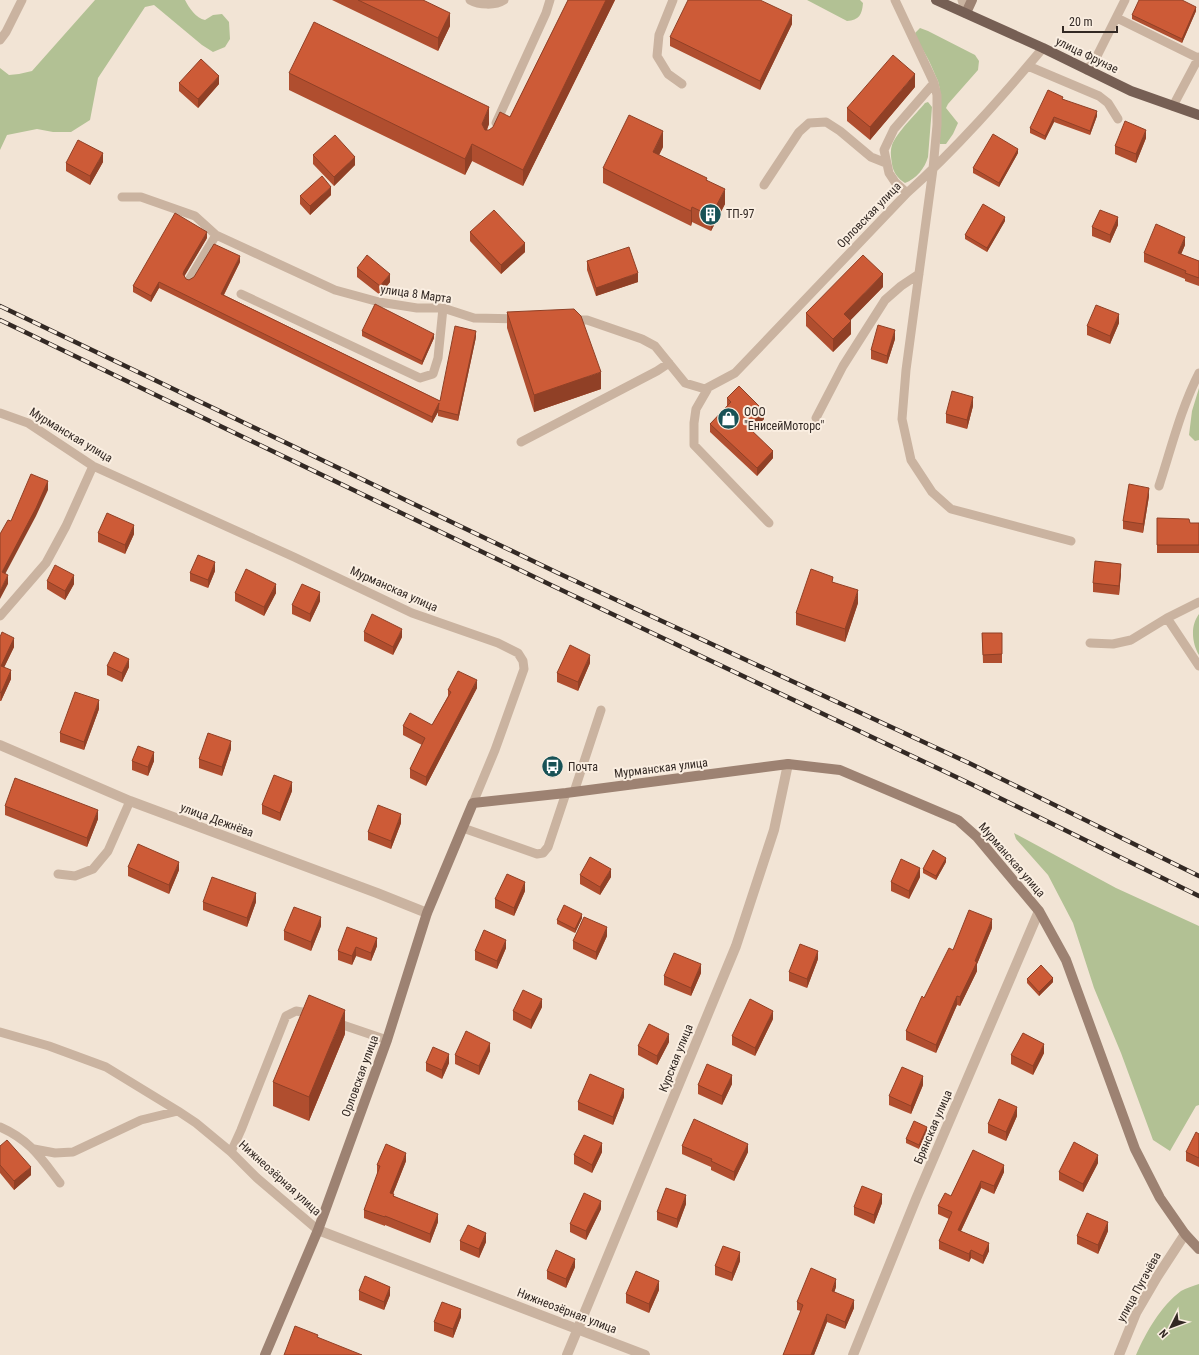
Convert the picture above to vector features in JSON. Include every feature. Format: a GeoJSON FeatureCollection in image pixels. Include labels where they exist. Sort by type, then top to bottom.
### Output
{"type":"FeatureCollection","features":[{"type":"Feature","properties":{"kind":"main road","name":"улица Фрунзе"},"geometry":{"type":"LineString","coordinates":[[936,0],[1043,48],[1131,91],[1199,115]]}},
{"type":"Feature","properties":{"kind":"main road","name":"улица Фрунзе"},"geometry":{"type":"LineString","coordinates":[[952,0],[966,13]]}},
{"type":"Feature","properties":{"kind":"main road"},"geometry":{"type":"LineString","coordinates":[[966,13],[972,0]]}},
{"type":"Feature","properties":{"kind":"main road","name":"Мурманская улица"},"geometry":{"type":"LineString","coordinates":[[473,803],[788,764],[840,770],[958,820],[977,837],[1039,911],[1066,960],[1135,1149],[1160,1198],[1185,1234],[1199,1249]]}},
{"type":"Feature","properties":{"kind":"main road","name":"Орловская улица"},"geometry":{"type":"LineString","coordinates":[[265,1355],[318,1230],[387,1040],[426,913],[473,803]]}},
{"type":"Feature","properties":{"kind":"street","name":"улица Дежнёва"},"geometry":{"type":"LineString","coordinates":[[0,745],[130,801],[377,893],[426,913]]}},
{"type":"Feature","properties":{"kind":"street","name":"Курская улица"},"geometry":{"type":"LineString","coordinates":[[567,1355],[736,946],[774,830],[788,764]]}},
{"type":"Feature","properties":{"kind":"street","name":"Брянская улица"},"geometry":{"type":"LineString","coordinates":[[853,1355],[916,1199],[1039,911]]}},
{"type":"Feature","properties":{"kind":"street","name":"Нижнеозёрная улица"},"geometry":{"type":"LineString","coordinates":[[318,1230],[645,1355]]}},
{"type":"Feature","properties":{"kind":"street","name":"улица Пугачёва"},"geometry":{"type":"LineString","coordinates":[[1119,1355],[1136,1314],[1157,1277],[1185,1234]]}},
{"type":"Feature","properties":{"kind":"lane"},"geometry":{"type":"LineString","coordinates":[[0,40],[3,29],[22,0]]}},
{"type":"Feature","properties":{"kind":"lane"},"geometry":{"type":"LineString","coordinates":[[470,0],[491,4],[502,2],[504,0]]}},
{"type":"Feature","properties":{"kind":"lane"},"geometry":{"type":"LineString","coordinates":[[492,134],[546,13],[550,0]]}},
{"type":"Feature","properties":{"kind":"lane"},"geometry":{"type":"LineString","coordinates":[[673,0],[659,35],[657,56],[668,74],[682,84]]}},
{"type":"Feature","properties":{"kind":"lane"},"geometry":{"type":"LineString","coordinates":[[895,0],[934,83],[937,95],[937,125],[933,170],[906,370],[902,419],[911,460],[932,492],[951,509],[1071,541]]}},
{"type":"Feature","properties":{"kind":"lane"},"geometry":{"type":"LineString","coordinates":[[962,0],[966,13]]}},
{"type":"Feature","properties":{"kind":"lane"},"geometry":{"type":"LineString","coordinates":[[1088,70],[1097,56],[1125,0]]}},
{"type":"Feature","properties":{"kind":"lane"},"geometry":{"type":"LineString","coordinates":[[1117,18],[1199,57],[1173,106]]}},
{"type":"Feature","properties":{"kind":"lane","name":"Орловская улица"},"geometry":{"type":"LineString","coordinates":[[705,389],[735,373],[907,193],[933,170],[1043,48]]}},
{"type":"Feature","properties":{"kind":"lane"},"geometry":{"type":"LineString","coordinates":[[1028,66],[1099,96],[1108,103],[1118,119]]}},
{"type":"Feature","properties":{"kind":"lane"},"geometry":{"type":"LineString","coordinates":[[907,193],[895,182],[889,173],[884,150],[894,129],[934,83]]}},
{"type":"Feature","properties":{"kind":"lane"},"geometry":{"type":"LineString","coordinates":[[764,185],[799,132],[809,123],[826,122],[840,131],[871,157],[886,164]]}},
{"type":"Feature","properties":{"kind":"lane","name":"улица 8 Марта"},"geometry":{"type":"LineString","coordinates":[[122,197],[141,197],[196,216],[216,235],[335,290],[379,302],[409,307],[443,308],[474,318],[530,320]]}},
{"type":"Feature","properties":{"kind":"lane"},"geometry":{"type":"LineString","coordinates":[[189,280],[216,235]]}},
{"type":"Feature","properties":{"kind":"lane"},"geometry":{"type":"LineString","coordinates":[[816,418],[844,366],[886,300],[901,286],[919,274]]}},
{"type":"Feature","properties":{"kind":"lane"},"geometry":{"type":"LineString","coordinates":[[241,294],[420,378],[433,374],[438,358],[443,308]]}},
{"type":"Feature","properties":{"kind":"lane"},"geometry":{"type":"LineString","coordinates":[[562,320],[587,320],[642,338],[656,346],[685,383],[707,390],[696,409],[694,423],[694,445],[769,523]]}},
{"type":"Feature","properties":{"kind":"lane"},"geometry":{"type":"LineString","coordinates":[[521,442],[657,371],[669,363]]}},
{"type":"Feature","properties":{"kind":"lane"},"geometry":{"type":"LineString","coordinates":[[1159,486],[1180,419],[1193,384],[1199,373]]}},
{"type":"Feature","properties":{"kind":"lane","name":"Мурманская улица"},"geometry":{"type":"LineString","coordinates":[[0,413],[28,423],[93,466],[412,613],[498,643],[518,653],[523,661],[524,669],[495,750],[473,803]]}},
{"type":"Feature","properties":{"kind":"lane"},"geometry":{"type":"LineString","coordinates":[[0,616],[46,563],[66,526],[93,466]]}},
{"type":"Feature","properties":{"kind":"lane"},"geometry":{"type":"LineString","coordinates":[[1090,643],[1113,644],[1131,640],[1167,618],[1199,602]]}},
{"type":"Feature","properties":{"kind":"lane"},"geometry":{"type":"LineString","coordinates":[[1167,618],[1199,666]]}},
{"type":"Feature","properties":{"kind":"lane"},"geometry":{"type":"LineString","coordinates":[[463,828],[537,854],[543,853],[548,847],[601,710]]}},
{"type":"Feature","properties":{"kind":"lane"},"geometry":{"type":"LineString","coordinates":[[58,874],[76,876],[93,869],[108,852],[130,801]]}},
{"type":"Feature","properties":{"kind":"lane"},"geometry":{"type":"LineString","coordinates":[[231,1152],[286,1016],[296,1010],[310,1013],[387,1040]]}},
{"type":"Feature","properties":{"kind":"lane","name":"Нижнеозёрная улица"},"geometry":{"type":"LineString","coordinates":[[0,1032],[49,1046],[106,1067],[178,1111],[196,1123],[231,1152],[256,1178],[318,1230]]}},
{"type":"Feature","properties":{"kind":"lane"},"geometry":{"type":"LineString","coordinates":[[34,1149],[55,1153],[73,1152],[142,1120],[178,1111]]}},
{"type":"Feature","properties":{"kind":"lane"},"geometry":{"type":"LineString","coordinates":[[0,1127],[12,1132],[34,1149],[60,1183]]}},
{"type":"Feature","properties":{"kind":"green space"},"geometry":{"type":"Polygon","coordinates":[[[95,0],[185,0],[193,12],[202,19],[205,20],[213,15],[222,14],[229,22],[230,39],[225,47],[213,52],[202,45],[154,5],[145,7],[98,78],[90,120],[71,132],[53,132],[37,129],[7,135],[0,150],[0,68],[9,75],[32,71],[95,0]]]}},
{"type":"Feature","properties":{"kind":"green space"},"geometry":{"type":"Polygon","coordinates":[[[807,0],[860,0],[863,3],[862,11],[857,18],[847,21],[807,0]]]}},
{"type":"Feature","properties":{"kind":"green space"},"geometry":{"type":"Polygon","coordinates":[[[920,28],[975,55],[979,61],[978,70],[946,108],[958,123],[946,144],[940,144],[940,89],[938,81],[915,33],[920,28]]]}},
{"type":"Feature","properties":{"kind":"green space"},"geometry":{"type":"Polygon","coordinates":[[[928,102],[932,107],[928,157],[920,173],[905,183],[893,170],[891,154],[892,145],[902,129],[925,103],[928,102]]]}},
{"type":"Feature","properties":{"kind":"green space"},"geometry":{"type":"Polygon","coordinates":[[[1199,388],[1199,440],[1195,441],[1189,435],[1192,411],[1199,388]]]}},
{"type":"Feature","properties":{"kind":"green space"},"geometry":{"type":"Polygon","coordinates":[[[1199,614],[1199,655],[1195,645],[1193,629],[1199,614]]]}},
{"type":"Feature","properties":{"kind":"green space"},"geometry":{"type":"Polygon","coordinates":[[[1014,833],[1116,888],[1199,926],[1199,1105],[1196,1106],[1170,1151],[1153,1140],[1121,1053],[1094,988],[1073,923],[1048,875],[1016,839],[1014,833]]]}},
{"type":"Feature","properties":{"kind":"green space"},"geometry":{"type":"Polygon","coordinates":[[[1199,1284],[1199,1355],[1136,1355],[1144,1337],[1167,1304],[1181,1291],[1199,1284]]]}},
{"type":"Feature","properties":{"kind":"building"},"geometry":{"type":"Polygon","coordinates":[[[358,0],[423,0],[450,13],[438,38],[358,0]]]}},
{"type":"Feature","properties":{"kind":"building"},"geometry":{"type":"Polygon","coordinates":[[[568,0],[606,0],[523,170],[472,144],[465,159],[289,73],[314,22],[489,107],[482,124],[485,130],[489,130],[493,127],[500,112],[510,117],[568,0]]]}},
{"type":"Feature","properties":{"kind":"building"},"geometry":{"type":"Polygon","coordinates":[[[688,0],[760,0],[792,15],[760,81],[670,37],[688,0]]]}},
{"type":"Feature","properties":{"kind":"building"},"geometry":{"type":"Polygon","coordinates":[[[1139,0],[1182,0],[1196,7],[1182,39],[1132,15],[1139,0]]]}},
{"type":"Feature","properties":{"kind":"building"},"geometry":{"type":"Polygon","coordinates":[[[893,55],[915,74],[870,127],[847,108],[893,55]]]}},
{"type":"Feature","properties":{"kind":"building"},"geometry":{"type":"Polygon","coordinates":[[[201,59],[219,76],[198,99],[179,83],[201,59]]]}},
{"type":"Feature","properties":{"kind":"building"},"geometry":{"type":"Polygon","coordinates":[[[1048,90],[1063,97],[1062,99],[1097,111],[1090,131],[1054,117],[1045,136],[1030,128],[1048,90]]]}},
{"type":"Feature","properties":{"kind":"building"},"geometry":{"type":"Polygon","coordinates":[[[629,115],[663,131],[653,152],[707,178],[706,180],[725,189],[711,216],[692,207],[691,211],[603,168],[629,115]]]}},
{"type":"Feature","properties":{"kind":"building"},"geometry":{"type":"Polygon","coordinates":[[[1125,121],[1146,130],[1136,154],[1115,146],[1125,121]]]}},
{"type":"Feature","properties":{"kind":"building"},"geometry":{"type":"Polygon","coordinates":[[[993,134],[1018,149],[999,183],[973,168],[993,134]]]}},
{"type":"Feature","properties":{"kind":"building"},"geometry":{"type":"Polygon","coordinates":[[[335,135],[355,157],[334,177],[313,155],[335,135]]]}},
{"type":"Feature","properties":{"kind":"building"},"geometry":{"type":"Polygon","coordinates":[[[78,140],[103,153],[90,176],[66,163],[78,140]]]}},
{"type":"Feature","properties":{"kind":"building"},"geometry":{"type":"Polygon","coordinates":[[[322,176],[331,187],[310,206],[300,196],[322,176]]]}},
{"type":"Feature","properties":{"kind":"building"},"geometry":{"type":"Polygon","coordinates":[[[983,204],[1005,217],[987,248],[965,235],[983,204]]]}},
{"type":"Feature","properties":{"kind":"building"},"geometry":{"type":"Polygon","coordinates":[[[494,210],[525,243],[501,265],[470,232],[494,210]]]}},
{"type":"Feature","properties":{"kind":"building"},"geometry":{"type":"Polygon","coordinates":[[[1100,210],[1118,217],[1110,235],[1092,227],[1100,210]]]}},
{"type":"Feature","properties":{"kind":"building"},"geometry":{"type":"Polygon","coordinates":[[[175,213],[207,232],[184,271],[183,274],[186,279],[189,280],[194,277],[214,244],[240,256],[221,294],[440,401],[455,326],[476,331],[458,415],[438,410],[439,403],[432,417],[159,282],[151,296],[133,286],[175,213]]]}},
{"type":"Feature","properties":{"kind":"building"},"geometry":{"type":"Polygon","coordinates":[[[1156,224],[1185,237],[1178,253],[1199,261],[1199,278],[1185,273],[1186,271],[1144,253],[1156,224]]]}},
{"type":"Feature","properties":{"kind":"building"},"geometry":{"type":"Polygon","coordinates":[[[629,247],[638,273],[596,288],[587,261],[629,247]]]}},
{"type":"Feature","properties":{"kind":"building"},"geometry":{"type":"Polygon","coordinates":[[[367,255],[390,274],[380,286],[357,268],[367,255]]]}},
{"type":"Feature","properties":{"kind":"building"},"geometry":{"type":"Polygon","coordinates":[[[863,255],[883,274],[844,314],[851,321],[833,339],[806,313],[863,255]]]}},
{"type":"Feature","properties":{"kind":"building"},"geometry":{"type":"Polygon","coordinates":[[[375,304],[434,334],[422,361],[362,331],[375,304]]]}},
{"type":"Feature","properties":{"kind":"building"},"geometry":{"type":"Polygon","coordinates":[[[1096,305],[1119,314],[1110,336],[1087,326],[1096,305]]]}},
{"type":"Feature","properties":{"kind":"building"},"geometry":{"type":"Polygon","coordinates":[[[574,309],[581,316],[601,372],[534,395],[507,312],[574,309]]]}},
{"type":"Feature","properties":{"kind":"building"},"geometry":{"type":"Polygon","coordinates":[[[878,325],[895,330],[887,356],[871,350],[878,325]]]}},
{"type":"Feature","properties":{"kind":"building"},"geometry":{"type":"Polygon","coordinates":[[[739,386],[764,411],[748,427],[773,451],[757,468],[710,424],[731,402],[727,398],[739,386]]]}},
{"type":"Feature","properties":{"kind":"building"},"geometry":{"type":"Polygon","coordinates":[[[952,391],[973,397],[967,420],[946,414],[952,391]]]}},
{"type":"Feature","properties":{"kind":"building"},"geometry":{"type":"Polygon","coordinates":[[[31,474],[48,481],[36,508],[2,572],[8,575],[0,591],[0,534],[8,520],[11,521],[31,474]]]}},
{"type":"Feature","properties":{"kind":"building"},"geometry":{"type":"Polygon","coordinates":[[[1129,484],[1149,488],[1143,524],[1123,521],[1129,484]]]}},
{"type":"Feature","properties":{"kind":"building"},"geometry":{"type":"Polygon","coordinates":[[[107,513],[134,525],[125,545],[98,533],[107,513]]]}},
{"type":"Feature","properties":{"kind":"building"},"geometry":{"type":"Polygon","coordinates":[[[1157,518],[1189,519],[1190,523],[1199,523],[1199,545],[1157,545],[1157,518]]]}},
{"type":"Feature","properties":{"kind":"building"},"geometry":{"type":"Polygon","coordinates":[[[198,555],[215,562],[208,580],[190,573],[198,555]]]}},
{"type":"Feature","properties":{"kind":"building"},"geometry":{"type":"Polygon","coordinates":[[[1095,561],[1121,564],[1119,586],[1093,583],[1095,561]]]}},
{"type":"Feature","properties":{"kind":"building"},"geometry":{"type":"Polygon","coordinates":[[[55,565],[74,575],[65,591],[47,581],[55,565]]]}},
{"type":"Feature","properties":{"kind":"building"},"geometry":{"type":"Polygon","coordinates":[[[246,569],[276,584],[264,607],[235,593],[246,569]]]}},
{"type":"Feature","properties":{"kind":"building"},"geometry":{"type":"Polygon","coordinates":[[[811,569],[833,577],[832,582],[858,590],[845,629],[796,613],[811,569]]]}},
{"type":"Feature","properties":{"kind":"building"},"geometry":{"type":"Polygon","coordinates":[[[302,584],[320,592],[310,614],[292,605],[302,584]]]}},
{"type":"Feature","properties":{"kind":"building"},"geometry":{"type":"Polygon","coordinates":[[[372,614],[402,629],[393,647],[364,632],[372,614]]]}},
{"type":"Feature","properties":{"kind":"building"},"geometry":{"type":"Polygon","coordinates":[[[2,632],[14,638],[1,666],[11,670],[1,693],[0,637],[2,632]]]}},
{"type":"Feature","properties":{"kind":"building"},"geometry":{"type":"Polygon","coordinates":[[[982,633],[1002,633],[1002,654],[983,655],[982,633]]]}},
{"type":"Feature","properties":{"kind":"building"},"geometry":{"type":"Polygon","coordinates":[[[570,645],[590,655],[578,682],[557,673],[570,645]]]}},
{"type":"Feature","properties":{"kind":"building"},"geometry":{"type":"Polygon","coordinates":[[[114,652],[129,659],[122,673],[107,666],[114,652]]]}},
{"type":"Feature","properties":{"kind":"building"},"geometry":{"type":"Polygon","coordinates":[[[458,671],[477,680],[426,777],[410,769],[425,738],[403,726],[410,713],[432,725],[451,692],[448,690],[458,671]]]}},
{"type":"Feature","properties":{"kind":"building"},"geometry":{"type":"Polygon","coordinates":[[[75,692],[99,700],[84,742],[60,733],[75,692]]]}},
{"type":"Feature","properties":{"kind":"building"},"geometry":{"type":"Polygon","coordinates":[[[208,733],[231,741],[222,767],[199,759],[208,733]]]}},
{"type":"Feature","properties":{"kind":"building"},"geometry":{"type":"Polygon","coordinates":[[[138,746],[154,752],[148,767],[132,761],[138,746]]]}},
{"type":"Feature","properties":{"kind":"building"},"geometry":{"type":"Polygon","coordinates":[[[274,775],[292,782],[280,813],[262,805],[274,775]]]}},
{"type":"Feature","properties":{"kind":"building"},"geometry":{"type":"Polygon","coordinates":[[[15,778],[98,810],[87,838],[5,806],[15,778]]]}},
{"type":"Feature","properties":{"kind":"building"},"geometry":{"type":"Polygon","coordinates":[[[378,805],[401,814],[391,841],[368,832],[378,805]]]}},
{"type":"Feature","properties":{"kind":"building"},"geometry":{"type":"Polygon","coordinates":[[[138,844],[179,862],[169,885],[128,867],[138,844]]]}},
{"type":"Feature","properties":{"kind":"building"},"geometry":{"type":"Polygon","coordinates":[[[933,850],[946,858],[936,876],[923,869],[933,850]]]}},
{"type":"Feature","properties":{"kind":"building"},"geometry":{"type":"Polygon","coordinates":[[[590,857],[611,869],[600,887],[580,875],[590,857]]]}},
{"type":"Feature","properties":{"kind":"building"},"geometry":{"type":"Polygon","coordinates":[[[901,859],[920,868],[909,891],[891,882],[901,859]]]}},
{"type":"Feature","properties":{"kind":"building"},"geometry":{"type":"Polygon","coordinates":[[[507,874],[525,882],[514,908],[495,899],[507,874]]]}},
{"type":"Feature","properties":{"kind":"building"},"geometry":{"type":"Polygon","coordinates":[[[212,877],[256,893],[247,918],[203,902],[212,877]]]}},
{"type":"Feature","properties":{"kind":"building"},"geometry":{"type":"Polygon","coordinates":[[[564,905],[582,914],[575,929],[557,920],[564,905]]]}},
{"type":"Feature","properties":{"kind":"building"},"geometry":{"type":"Polygon","coordinates":[[[294,907],[321,917],[311,942],[284,931],[294,907]]]}},
{"type":"Feature","properties":{"kind":"building"},"geometry":{"type":"Polygon","coordinates":[[[969,910],[992,919],[975,961],[977,962],[960,997],[957,996],[936,1045],[906,1031],[922,996],[924,998],[949,948],[953,950],[969,910]]]}},
{"type":"Feature","properties":{"kind":"building"},"geometry":{"type":"Polygon","coordinates":[[[584,917],[607,927],[596,952],[573,941],[584,917]]]}},
{"type":"Feature","properties":{"kind":"building"},"geometry":{"type":"Polygon","coordinates":[[[347,927],[377,938],[371,953],[356,947],[352,956],[338,951],[347,927]]]}},
{"type":"Feature","properties":{"kind":"building"},"geometry":{"type":"Polygon","coordinates":[[[484,930],[506,940],[497,961],[475,951],[484,930]]]}},
{"type":"Feature","properties":{"kind":"building"},"geometry":{"type":"Polygon","coordinates":[[[800,944],[818,951],[807,979],[789,972],[800,944]]]}},
{"type":"Feature","properties":{"kind":"building"},"geometry":{"type":"Polygon","coordinates":[[[674,953],[701,964],[691,988],[664,976],[674,953]]]}},
{"type":"Feature","properties":{"kind":"building"},"geometry":{"type":"Polygon","coordinates":[[[1041,965],[1053,978],[1039,992],[1027,979],[1041,965]]]}},
{"type":"Feature","properties":{"kind":"building"},"geometry":{"type":"Polygon","coordinates":[[[523,990],[542,999],[531,1020],[513,1011],[523,990]]]}},
{"type":"Feature","properties":{"kind":"building"},"geometry":{"type":"Polygon","coordinates":[[[309,995],[345,1010],[309,1097],[273,1082],[309,995]]]}},
{"type":"Feature","properties":{"kind":"building"},"geometry":{"type":"Polygon","coordinates":[[[750,999],[773,1011],[755,1048],[732,1036],[750,999]]]}},
{"type":"Feature","properties":{"kind":"building"},"geometry":{"type":"Polygon","coordinates":[[[649,1024],[669,1034],[657,1056],[638,1046],[649,1024]]]}},
{"type":"Feature","properties":{"kind":"building"},"geometry":{"type":"Polygon","coordinates":[[[466,1031],[490,1043],[479,1066],[455,1055],[466,1031]]]}},
{"type":"Feature","properties":{"kind":"building"},"geometry":{"type":"Polygon","coordinates":[[[1023,1033],[1044,1044],[1033,1066],[1011,1055],[1023,1033]]]}},
{"type":"Feature","properties":{"kind":"building"},"geometry":{"type":"Polygon","coordinates":[[[433,1047],[449,1054],[442,1070],[426,1063],[433,1047]]]}},
{"type":"Feature","properties":{"kind":"building"},"geometry":{"type":"Polygon","coordinates":[[[707,1064],[732,1075],[722,1096],[698,1085],[707,1064]]]}},
{"type":"Feature","properties":{"kind":"building"},"geometry":{"type":"Polygon","coordinates":[[[902,1067],[923,1076],[911,1106],[889,1096],[902,1067]]]}},
{"type":"Feature","properties":{"kind":"building"},"geometry":{"type":"Polygon","coordinates":[[[590,1074],[624,1089],[613,1117],[578,1102],[590,1074]]]}},
{"type":"Feature","properties":{"kind":"building"},"geometry":{"type":"Polygon","coordinates":[[[999,1099],[1017,1107],[1006,1132],[988,1124],[999,1099]]]}},
{"type":"Feature","properties":{"kind":"building"},"geometry":{"type":"Polygon","coordinates":[[[694,1119],[748,1144],[734,1172],[711,1161],[712,1159],[682,1146],[694,1119]]]}},
{"type":"Feature","properties":{"kind":"building"},"geometry":{"type":"Polygon","coordinates":[[[914,1121],[927,1127],[919,1145],[906,1139],[914,1121]]]}},
{"type":"Feature","properties":{"kind":"building"},"geometry":{"type":"Polygon","coordinates":[[[1196,1132],[1199,1134],[1199,1158],[1186,1152],[1196,1132]]]}},
{"type":"Feature","properties":{"kind":"building"},"geometry":{"type":"Polygon","coordinates":[[[584,1135],[602,1143],[592,1165],[574,1155],[584,1135]]]}},
{"type":"Feature","properties":{"kind":"building"},"geometry":{"type":"Polygon","coordinates":[[[7,1140],[31,1167],[14,1181],[0,1165],[0,1146],[7,1140]]]}},
{"type":"Feature","properties":{"kind":"building"},"geometry":{"type":"Polygon","coordinates":[[[1074,1142],[1098,1155],[1083,1184],[1059,1172],[1074,1142]]]}},
{"type":"Feature","properties":{"kind":"building"},"geometry":{"type":"Polygon","coordinates":[[[386,1144],[406,1153],[390,1193],[394,1194],[393,1196],[438,1214],[430,1234],[385,1216],[364,1210],[380,1166],[377,1165],[386,1144]]]}},
{"type":"Feature","properties":{"kind":"building"},"geometry":{"type":"Polygon","coordinates":[[[973,1150],[1004,1165],[994,1186],[981,1181],[958,1230],[989,1243],[983,1256],[971,1250],[969,1254],[939,1241],[952,1212],[938,1206],[945,1193],[951,1196],[973,1150]]]}},
{"type":"Feature","properties":{"kind":"building"},"geometry":{"type":"Polygon","coordinates":[[[862,1186],[882,1194],[874,1215],[854,1207],[862,1186]]]}},
{"type":"Feature","properties":{"kind":"building"},"geometry":{"type":"Polygon","coordinates":[[[666,1188],[686,1195],[677,1219],[657,1212],[666,1188]]]}},
{"type":"Feature","properties":{"kind":"building"},"geometry":{"type":"Polygon","coordinates":[[[584,1193],[601,1201],[586,1231],[570,1224],[584,1193]]]}},
{"type":"Feature","properties":{"kind":"building"},"geometry":{"type":"Polygon","coordinates":[[[1087,1213],[1108,1222],[1098,1245],[1077,1236],[1087,1213]]]}},
{"type":"Feature","properties":{"kind":"building"},"geometry":{"type":"Polygon","coordinates":[[[468,1225],[486,1233],[479,1249],[460,1241],[468,1225]]]}},
{"type":"Feature","properties":{"kind":"building"},"geometry":{"type":"Polygon","coordinates":[[[723,1246],[740,1252],[732,1273],[715,1266],[723,1246]]]}},
{"type":"Feature","properties":{"kind":"building"},"geometry":{"type":"Polygon","coordinates":[[[556,1250],[575,1259],[566,1279],[547,1271],[556,1250]]]}},
{"type":"Feature","properties":{"kind":"building"},"geometry":{"type":"Polygon","coordinates":[[[811,1268],[836,1279],[832,1291],[854,1300],[845,1322],[827,1314],[811,1355],[783,1355],[803,1305],[797,1302],[811,1268]]]}},
{"type":"Feature","properties":{"kind":"building"},"geometry":{"type":"Polygon","coordinates":[[[636,1271],[659,1281],[649,1304],[626,1294],[636,1271]]]}},
{"type":"Feature","properties":{"kind":"building"},"geometry":{"type":"Polygon","coordinates":[[[365,1276],[390,1287],[384,1302],[359,1291],[365,1276]]]}},
{"type":"Feature","properties":{"kind":"building"},"geometry":{"type":"Polygon","coordinates":[[[442,1302],[461,1309],[453,1329],[434,1322],[442,1302]]]}},
{"type":"Feature","properties":{"kind":"building"},"geometry":{"type":"Polygon","coordinates":[[[295,1326],[318,1335],[317,1337],[362,1355],[284,1355],[295,1326]]]}},
{"type":"Feature","properties":{"kind":"railway"},"geometry":{"type":"LineString","coordinates":[[0,306],[558,573],[969,763],[1199,876]]}},
{"type":"Feature","properties":{"kind":"railway"},"geometry":{"type":"LineString","coordinates":[[0,320],[553,586],[971,784],[1199,896]]}},
{"type":"Feature","properties":{"kind":"place","name":"ТП-97"},"geometry":{"type":"Point","coordinates":[710,214]}},
{"type":"Feature","properties":{"kind":"place","name":"ООО \"ЕнисейМоторс\""},"geometry":{"type":"Point","coordinates":[728,419]}},
{"type":"Feature","properties":{"kind":"place","name":"Почта"},"geometry":{"type":"Point","coordinates":[552,767]}}]}
